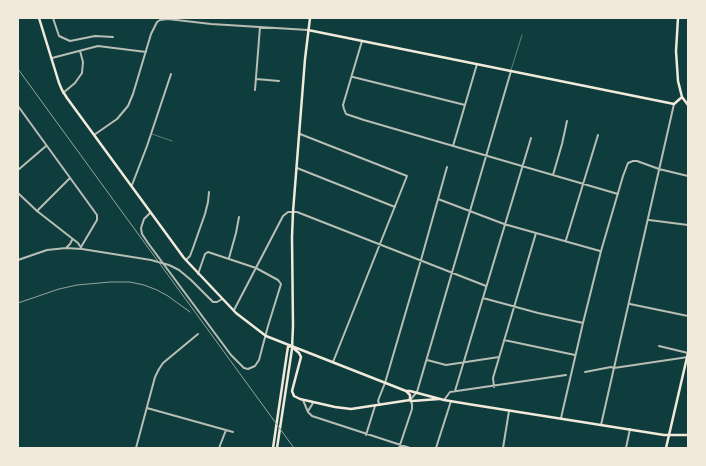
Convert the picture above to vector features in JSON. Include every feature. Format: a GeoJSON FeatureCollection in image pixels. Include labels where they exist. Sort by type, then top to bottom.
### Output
{"type":"FeatureCollection","features":[{"type":"Feature","properties":{"kind":"main road"},"geometry":{"type":"LineString","coordinates":[[39,18],[63,93],[186,260],[233,311],[266,336],[406,391],[417,392],[444,400]]}},
{"type":"Feature","properties":{"kind":"main road"},"geometry":{"type":"LineString","coordinates":[[277,448],[291,352],[293,320],[292,236],[310,18]]}},
{"type":"Feature","properties":{"kind":"main road"},"geometry":{"type":"LineString","coordinates":[[678,18],[676,42],[677,70],[679,87],[688,105]]}},
{"type":"Feature","properties":{"kind":"main road"},"geometry":{"type":"LineString","coordinates":[[308,30],[674,104],[682,96]]}},
{"type":"Feature","properties":{"kind":"main road"},"geometry":{"type":"LineString","coordinates":[[291,346],[301,357]]}},
{"type":"Feature","properties":{"kind":"main road"},"geometry":{"type":"LineString","coordinates":[[272,448],[288,347],[291,346]]}},
{"type":"Feature","properties":{"kind":"main road"},"geometry":{"type":"LineString","coordinates":[[313,354],[306,354],[301,357],[292,391],[296,398],[314,403],[351,409],[410,400],[444,400],[665,436],[688,435]]}},
{"type":"Feature","properties":{"kind":"main road"},"geometry":{"type":"LineString","coordinates":[[666,448],[688,354]]}},
{"type":"Feature","properties":{"kind":"main road"},"geometry":{"type":"LineString","coordinates":[[406,391],[410,395],[410,400]]}},
{"type":"Feature","properties":{"kind":"street"},"geometry":{"type":"LineString","coordinates":[[54,18],[59,36],[70,41],[95,36],[113,37]]}},
{"type":"Feature","properties":{"kind":"street"},"geometry":{"type":"LineString","coordinates":[[94,135],[117,119],[128,106],[151,34],[158,21],[162,19],[308,30]]}},
{"type":"Feature","properties":{"kind":"street"},"geometry":{"type":"LineString","coordinates":[[255,90],[260,27]]}},
{"type":"Feature","properties":{"kind":"street"},"geometry":{"type":"LineString","coordinates":[[362,41],[344,105],[344,111],[348,115],[618,194]]}},
{"type":"Feature","properties":{"kind":"street"},"geometry":{"type":"LineString","coordinates":[[52,58],[98,46],[146,52]]}},
{"type":"Feature","properties":{"kind":"street"},"geometry":{"type":"LineString","coordinates":[[63,93],[75,84],[82,72],[83,62],[80,50]]}},
{"type":"Feature","properties":{"kind":"street"},"geometry":{"type":"LineString","coordinates":[[453,146],[477,64]]}},
{"type":"Feature","properties":{"kind":"street"},"geometry":{"type":"LineString","coordinates":[[399,447],[412,409],[410,400],[417,392],[511,71]]}},
{"type":"Feature","properties":{"kind":"street"},"geometry":{"type":"LineString","coordinates":[[131,187],[170,74]]}},
{"type":"Feature","properties":{"kind":"street"},"geometry":{"type":"LineString","coordinates":[[352,76],[465,105]]}},
{"type":"Feature","properties":{"kind":"street"},"geometry":{"type":"LineString","coordinates":[[256,79],[279,81]]}},
{"type":"Feature","properties":{"kind":"street"},"geometry":{"type":"LineString","coordinates":[[601,425],[674,104]]}},
{"type":"Feature","properties":{"kind":"street"},"geometry":{"type":"LineString","coordinates":[[18,106],[98,217],[82,248]]}},
{"type":"Feature","properties":{"kind":"street"},"geometry":{"type":"LineString","coordinates":[[553,175],[567,121]]}},
{"type":"Feature","properties":{"kind":"street"},"geometry":{"type":"LineString","coordinates":[[300,134],[407,176],[333,362]]}},
{"type":"Feature","properties":{"kind":"street"},"geometry":{"type":"LineString","coordinates":[[566,241],[598,135]]}},
{"type":"Feature","properties":{"kind":"street"},"geometry":{"type":"LineString","coordinates":[[455,391],[530,138]]}},
{"type":"Feature","properties":{"kind":"street"},"geometry":{"type":"LineString","coordinates":[[18,170],[47,146]]}},
{"type":"Feature","properties":{"kind":"street"},"geometry":{"type":"LineString","coordinates":[[561,418],[601,251],[623,176],[630,162],[637,161],[688,176]]}},
{"type":"Feature","properties":{"kind":"street"},"geometry":{"type":"LineString","coordinates":[[380,404],[378,401],[385,383],[447,167]]}},
{"type":"Feature","properties":{"kind":"street"},"geometry":{"type":"LineString","coordinates":[[297,168],[395,207]]}},
{"type":"Feature","properties":{"kind":"street"},"geometry":{"type":"LineString","coordinates":[[37,211],[70,179]]}},
{"type":"Feature","properties":{"kind":"street"},"geometry":{"type":"LineString","coordinates":[[186,260],[194,248],[205,214],[209,192]]}},
{"type":"Feature","properties":{"kind":"street"},"geometry":{"type":"LineString","coordinates":[[18,193],[82,248]]}},
{"type":"Feature","properties":{"kind":"street"},"geometry":{"type":"LineString","coordinates":[[438,199],[504,224],[601,251]]}},
{"type":"Feature","properties":{"kind":"street"},"geometry":{"type":"LineString","coordinates":[[233,311],[284,214],[288,212],[297,212],[486,286]]}},
{"type":"Feature","properties":{"kind":"street"},"geometry":{"type":"LineString","coordinates":[[150,213],[144,219],[142,225],[144,238],[227,350],[242,366],[248,369],[252,368],[258,364],[281,284],[278,280],[256,268],[207,252],[198,274]]}},
{"type":"Feature","properties":{"kind":"street"},"geometry":{"type":"LineString","coordinates":[[229,258],[239,217]]}},
{"type":"Feature","properties":{"kind":"street"},"geometry":{"type":"LineString","coordinates":[[648,220],[688,225]]}},
{"type":"Feature","properties":{"kind":"street"},"geometry":{"type":"LineString","coordinates":[[494,386],[493,378],[536,233]]}},
{"type":"Feature","properties":{"kind":"street"},"geometry":{"type":"LineString","coordinates":[[66,248],[71,242],[70,238]]}},
{"type":"Feature","properties":{"kind":"street"},"geometry":{"type":"LineString","coordinates":[[18,260],[47,250],[82,248],[151,260],[169,265],[185,274],[213,302],[222,299]]}},
{"type":"Feature","properties":{"kind":"street"},"geometry":{"type":"LineString","coordinates":[[483,298],[583,323]]}},
{"type":"Feature","properties":{"kind":"street"},"geometry":{"type":"LineString","coordinates":[[629,304],[688,316]]}},
{"type":"Feature","properties":{"kind":"street"},"geometry":{"type":"LineString","coordinates":[[136,448],[156,377],[163,363],[198,334]]}},
{"type":"Feature","properties":{"kind":"street"},"geometry":{"type":"LineString","coordinates":[[504,340],[575,355]]}},
{"type":"Feature","properties":{"kind":"street"},"geometry":{"type":"LineString","coordinates":[[659,346],[688,354]]}},
{"type":"Feature","properties":{"kind":"street"},"geometry":{"type":"LineString","coordinates":[[585,372],[688,354]]}},
{"type":"Feature","properties":{"kind":"street"},"geometry":{"type":"LineString","coordinates":[[426,360],[446,365],[499,358]]}},
{"type":"Feature","properties":{"kind":"street"},"geometry":{"type":"LineString","coordinates":[[444,400],[450,392],[566,375]]}},
{"type":"Feature","properties":{"kind":"street"},"geometry":{"type":"LineString","coordinates":[[303,400],[308,412],[312,416],[399,447],[410,448]]}},
{"type":"Feature","properties":{"kind":"street"},"geometry":{"type":"LineString","coordinates":[[436,448],[451,401]]}},
{"type":"Feature","properties":{"kind":"street"},"geometry":{"type":"LineString","coordinates":[[308,412],[314,403]]}},
{"type":"Feature","properties":{"kind":"street"},"geometry":{"type":"LineString","coordinates":[[366,434],[375,406]]}},
{"type":"Feature","properties":{"kind":"street"},"geometry":{"type":"LineString","coordinates":[[147,408],[233,432]]}},
{"type":"Feature","properties":{"kind":"street"},"geometry":{"type":"LineString","coordinates":[[503,448],[510,410]]}},
{"type":"Feature","properties":{"kind":"street"},"geometry":{"type":"LineString","coordinates":[[219,448],[226,430]]}},
{"type":"Feature","properties":{"kind":"street"},"geometry":{"type":"LineString","coordinates":[[626,448],[630,430]]}},
{"type":"Feature","properties":{"kind":"lane"},"geometry":{"type":"LineString","coordinates":[[511,71],[522,35]]}},
{"type":"Feature","properties":{"kind":"lane"},"geometry":{"type":"LineString","coordinates":[[151,133],[172,141]]}},
{"type":"Feature","properties":{"kind":"railway"},"geometry":{"type":"LineString","coordinates":[[18,69],[294,448]]}},
{"type":"Feature","properties":{"kind":"railway"},"geometry":{"type":"LineString","coordinates":[[18,303],[77,285],[130,282],[157,290],[190,312]]}}]}
